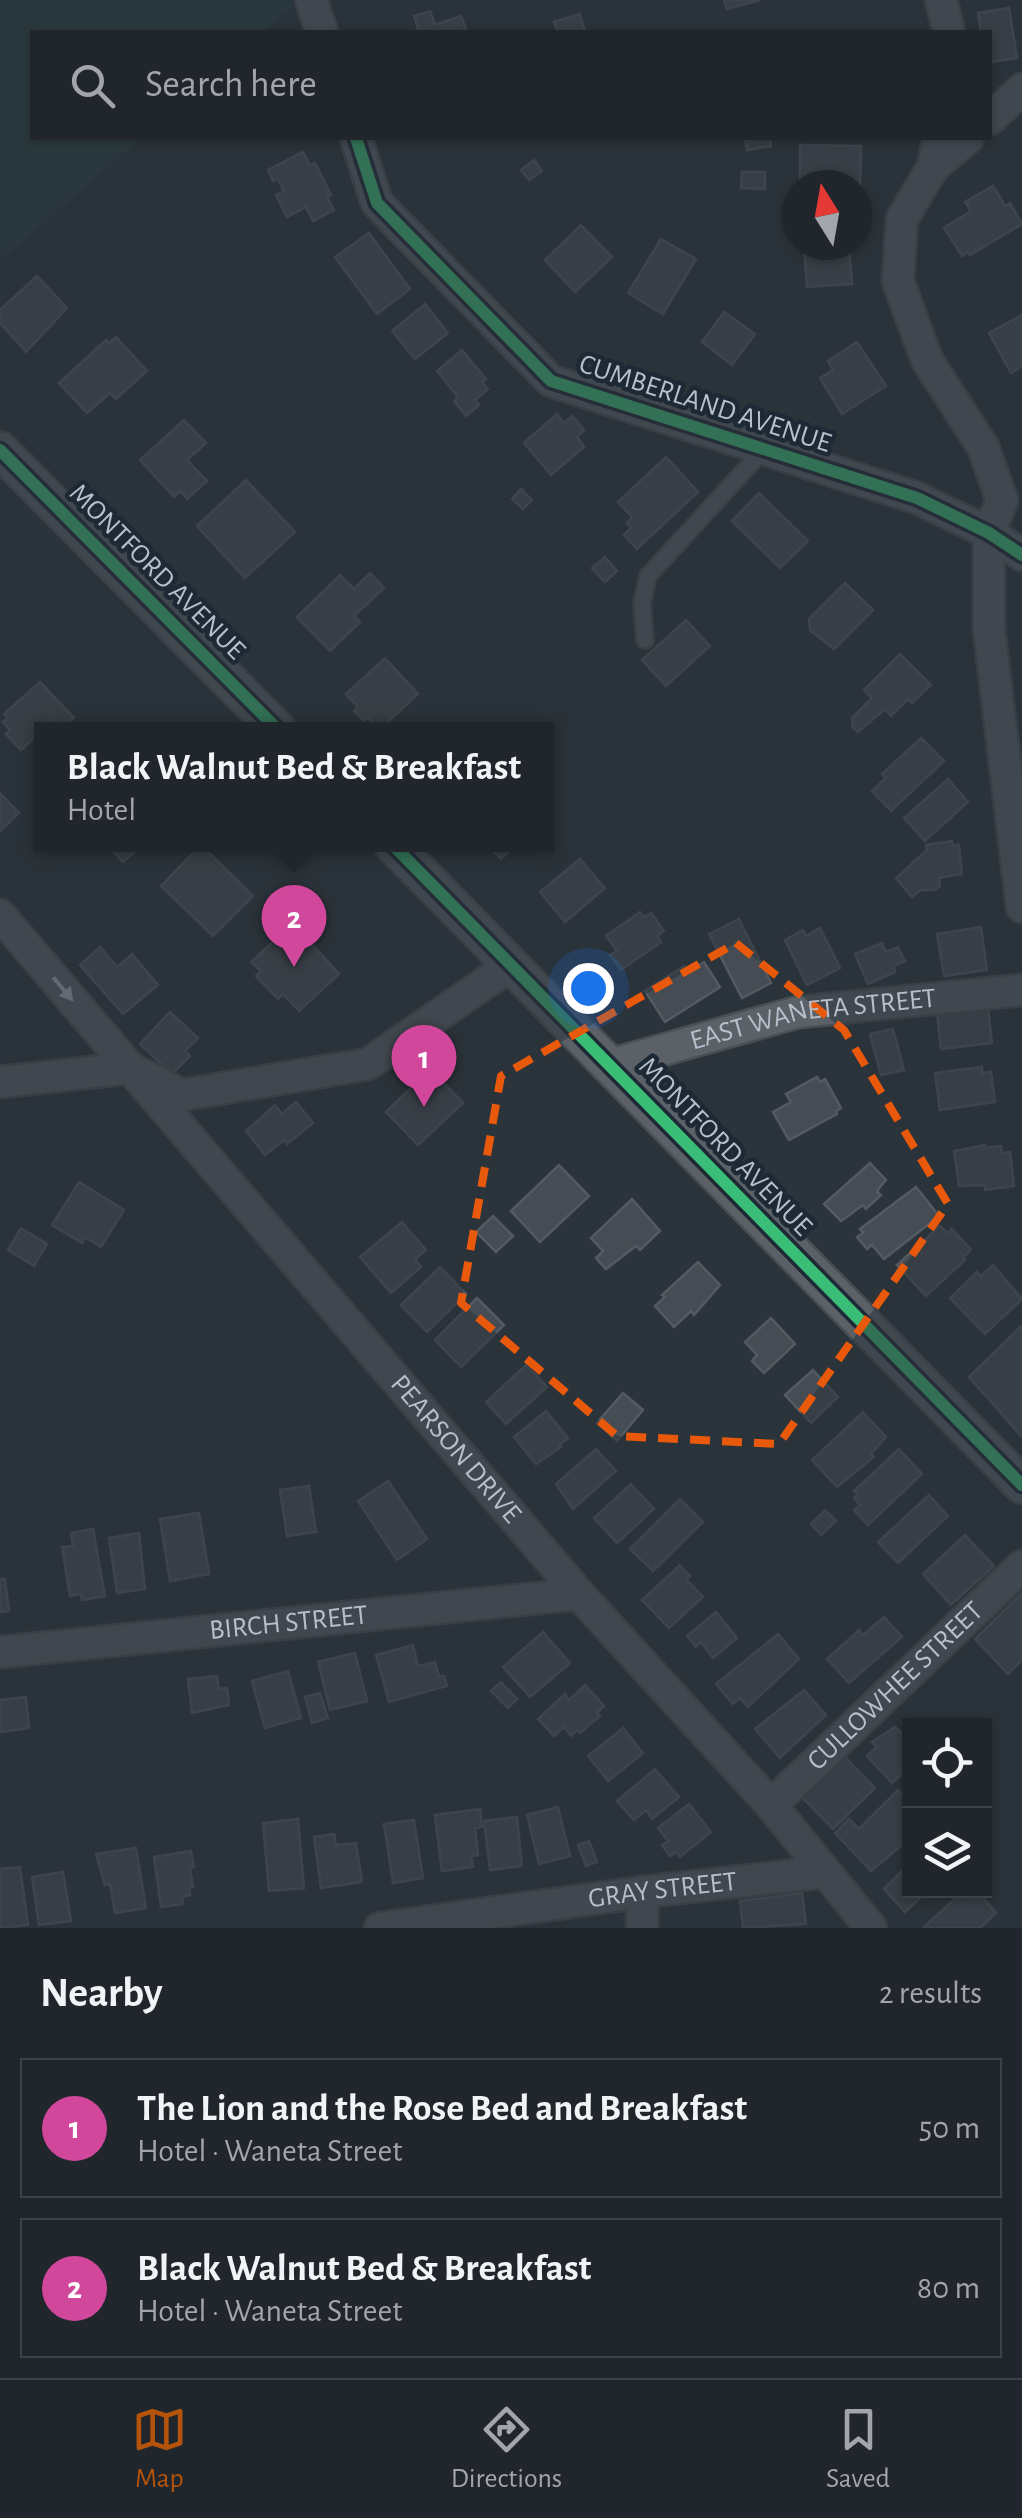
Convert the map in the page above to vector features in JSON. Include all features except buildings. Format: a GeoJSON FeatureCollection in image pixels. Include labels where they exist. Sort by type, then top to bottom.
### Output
{"type":"FeatureCollection","features":[{"type":"Feature","properties":{"kind":"street"},"geometry":{"type":"LineString","coordinates":[[311,0],[321,30]]}},
{"type":"Feature","properties":{"kind":"street"},"geometry":{"type":"LineString","coordinates":[[941,0],[948,30]]}},
{"type":"Feature","properties":{"kind":"street"},"geometry":{"type":"LineString","coordinates":[[992,117],[1022,89]]}},
{"type":"Feature","properties":{"kind":"street","name":"CUMBERLAND AVENUE"},"geometry":{"type":"LineString","coordinates":[[357,140],[378,202],[551,381],[917,498],[989,533],[1022,555]]}},
{"type":"Feature","properties":{"kind":"street"},"geometry":{"type":"LineString","coordinates":[[963,140],[936,152],[902,219],[898,281],[927,360],[984,447],[1002,500],[989,533],[990,629],[1022,907]]}},
{"type":"Feature","properties":{"kind":"street","name":"MONTFORD AVENUE"},"geometry":{"type":"LineString","coordinates":[[0,450],[270,722]]}},
{"type":"Feature","properties":{"kind":"street","name":"MONTFORD AVENUE"},"geometry":{"type":"LineString","coordinates":[[400,852],[1022,1486]]}},
{"type":"Feature","properties":{"kind":"street","name":"PEARSON DRIVE"},"geometry":{"type":"LineString","coordinates":[[0,915],[580,1594],[771,1805],[871,1928]]}},
{"type":"Feature","properties":{"kind":"street"},"geometry":{"type":"LineString","coordinates":[[0,1082],[130,1068],[182,1095],[368,1064],[512,965]]}},
{"type":"Feature","properties":{"kind":"street","name":"EAST WANETA STREET"},"geometry":{"type":"LineString","coordinates":[[609,1065],[798,1012],[1022,990]]}},
{"type":"Feature","properties":{"kind":"street","name":"CULLOWHEE STREET"},"geometry":{"type":"LineString","coordinates":[[771,1805],[1022,1566]]}},
{"type":"Feature","properties":{"kind":"street","name":"BIRCH STREET"},"geometry":{"type":"LineString","coordinates":[[0,1652],[580,1594]]}},
{"type":"Feature","properties":{"kind":"street","name":"GRAY STREET"},"geometry":{"type":"LineString","coordinates":[[380,1928],[642,1892],[825,1872]]}},
{"type":"Feature","properties":{"kind":"street"},"geometry":{"type":"LineString","coordinates":[[642,1892],[642,1928]]}},
{"type":"Feature","properties":{"kind":"lane"},"geometry":{"type":"LineString","coordinates":[[645,640],[642,603],[648,576],[764,449]]}},
{"type":"Feature","properties":{"kind":"highlighted area"},"geometry":{"type":"Polygon","coordinates":[[[736,943],[844,1030],[948,1204],[779,1444],[617,1436],[461,1303],[501,1076],[736,943]]]}},
{"type":"Feature","properties":{"kind":"green space"},"geometry":{"type":"Polygon","coordinates":[[[0,0],[290,0],[293,7],[265,30],[30,30],[30,140],[140,140],[0,261],[0,0]]]}},
{"type":"Feature","properties":{"kind":"cycle path"},"geometry":{"type":"LineString","coordinates":[[357,140],[377,203],[551,381],[917,498],[989,533],[1022,555]]}},
{"type":"Feature","properties":{"kind":"cycle path"},"geometry":{"type":"LineString","coordinates":[[0,450],[270,722]]}},
{"type":"Feature","properties":{"kind":"cycle path"},"geometry":{"type":"LineString","coordinates":[[400,852],[1022,1485]]}},
{"type":"Feature","properties":{"kind":"place","name":"Black Walnut Bed & Breakfast"},"geometry":{"type":"Point","coordinates":[294,967]}},
{"type":"Feature","properties":{"kind":"place","name":"The Lion and the Rose Bed and Breakfast"},"geometry":{"type":"Point","coordinates":[424,1107]}}]}
